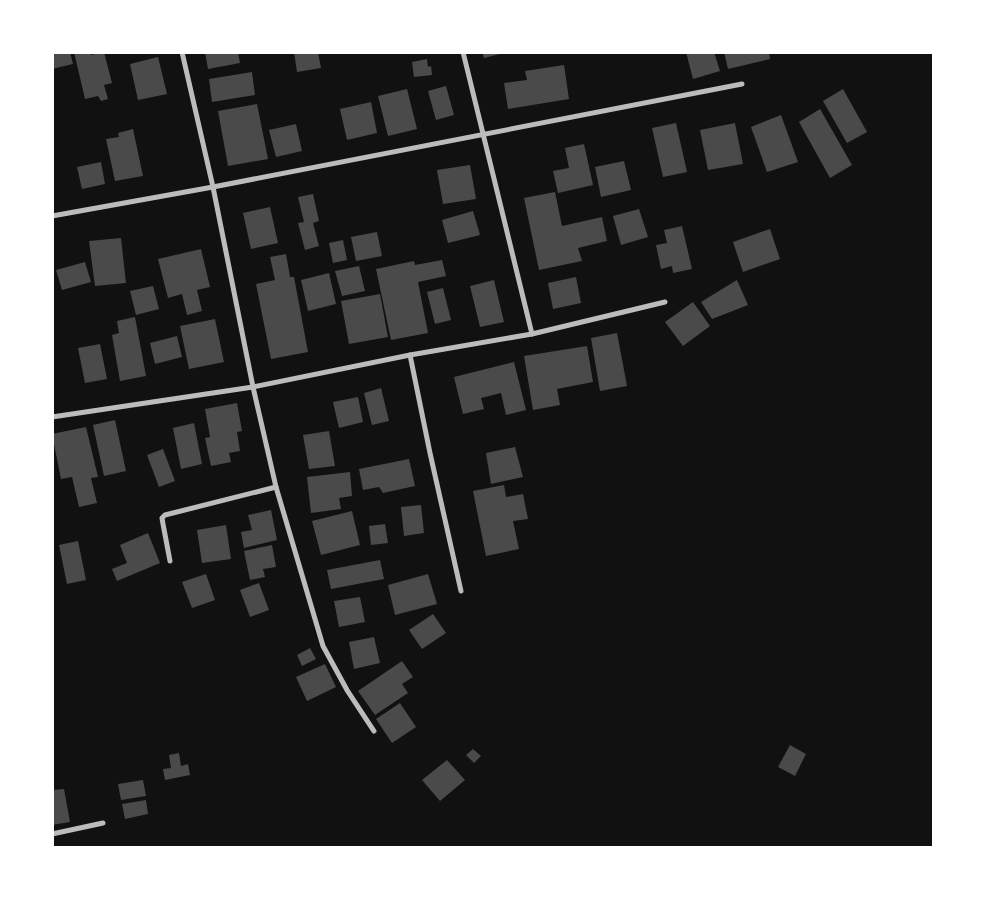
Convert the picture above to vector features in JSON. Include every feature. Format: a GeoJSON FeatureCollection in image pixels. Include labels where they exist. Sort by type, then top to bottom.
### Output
{"type":"FeatureCollection","features":[{"type":"Feature","properties":{"kind":"street"},"geometry":{"type":"LineString","coordinates":[[182,52],[213,188],[253,387],[276,486],[323,646],[347,690],[374,731]]}},
{"type":"Feature","properties":{"kind":"street"},"geometry":{"type":"LineString","coordinates":[[463,52],[532,334]]}},
{"type":"Feature","properties":{"kind":"street"},"geometry":{"type":"LineString","coordinates":[[52,216],[213,188],[742,84]]}},
{"type":"Feature","properties":{"kind":"street"},"geometry":{"type":"LineString","coordinates":[[52,418],[253,387],[410,355],[532,334],[665,302]]}},
{"type":"Feature","properties":{"kind":"street"},"geometry":{"type":"LineString","coordinates":[[410,355],[461,591]]}},
{"type":"Feature","properties":{"kind":"street"},"geometry":{"type":"LineString","coordinates":[[170,561],[162,518],[276,486]]}},
{"type":"Feature","properties":{"kind":"street"},"geometry":{"type":"LineString","coordinates":[[52,834],[103,823]]}},
{"type":"Feature","properties":{"kind":"building"},"geometry":{"type":"Polygon","coordinates":[[[52,52],[70,52],[73,64],[52,69],[52,52]]]}},
{"type":"Feature","properties":{"kind":"building"},"geometry":{"type":"Polygon","coordinates":[[[74,52],[91,52],[91,55],[104,52],[112,83],[104,85],[108,99],[101,101],[98,96],[85,99],[74,52]]]}},
{"type":"Feature","properties":{"kind":"building"},"geometry":{"type":"Polygon","coordinates":[[[205,52],[238,52],[240,63],[208,69],[205,52]]]}},
{"type":"Feature","properties":{"kind":"building"},"geometry":{"type":"Polygon","coordinates":[[[294,52],[318,52],[321,68],[297,72],[294,52]]]}},
{"type":"Feature","properties":{"kind":"building"},"geometry":{"type":"Polygon","coordinates":[[[482,52],[504,52],[504,53],[484,58],[482,52]]]}},
{"type":"Feature","properties":{"kind":"building"},"geometry":{"type":"Polygon","coordinates":[[[686,52],[714,52],[720,71],[693,79],[686,52]]]}},
{"type":"Feature","properties":{"kind":"building"},"geometry":{"type":"Polygon","coordinates":[[[724,52],[769,52],[770,59],[728,69],[724,52]]]}},
{"type":"Feature","properties":{"kind":"building"},"geometry":{"type":"Polygon","coordinates":[[[158,57],[167,94],[138,100],[130,64],[158,57]]]}},
{"type":"Feature","properties":{"kind":"building"},"geometry":{"type":"Polygon","coordinates":[[[427,59],[428,67],[431,66],[432,75],[414,77],[412,62],[427,59]]]}},
{"type":"Feature","properties":{"kind":"building"},"geometry":{"type":"Polygon","coordinates":[[[564,65],[569,99],[508,109],[504,83],[527,80],[525,71],[564,65]]]}},
{"type":"Feature","properties":{"kind":"building"},"geometry":{"type":"Polygon","coordinates":[[[252,72],[255,95],[212,102],[209,79],[252,72]]]}},
{"type":"Feature","properties":{"kind":"building"},"geometry":{"type":"Polygon","coordinates":[[[446,86],[454,115],[436,120],[428,91],[446,86]]]}},
{"type":"Feature","properties":{"kind":"building"},"geometry":{"type":"Polygon","coordinates":[[[407,89],[417,129],[388,136],[378,96],[407,89]]]}},
{"type":"Feature","properties":{"kind":"building"},"geometry":{"type":"Polygon","coordinates":[[[843,89],[867,132],[847,143],[823,101],[843,89]]]}},
{"type":"Feature","properties":{"kind":"building"},"geometry":{"type":"Polygon","coordinates":[[[371,102],[377,133],[347,140],[340,109],[371,102]]]}},
{"type":"Feature","properties":{"kind":"building"},"geometry":{"type":"Polygon","coordinates":[[[257,104],[268,159],[228,166],[218,111],[257,104]]]}},
{"type":"Feature","properties":{"kind":"building"},"geometry":{"type":"Polygon","coordinates":[[[820,109],[852,165],[830,178],[799,122],[820,109]]]}},
{"type":"Feature","properties":{"kind":"building"},"geometry":{"type":"Polygon","coordinates":[[[781,115],[798,162],[767,172],[751,127],[781,115]]]}},
{"type":"Feature","properties":{"kind":"building"},"geometry":{"type":"Polygon","coordinates":[[[676,123],[687,172],[663,177],[652,128],[676,123]]]}},
{"type":"Feature","properties":{"kind":"building"},"geometry":{"type":"Polygon","coordinates":[[[735,123],[743,164],[708,170],[700,130],[735,123]]]}},
{"type":"Feature","properties":{"kind":"building"},"geometry":{"type":"Polygon","coordinates":[[[296,124],[302,151],[276,157],[269,130],[296,124]]]}},
{"type":"Feature","properties":{"kind":"building"},"geometry":{"type":"Polygon","coordinates":[[[133,129],[143,176],[115,181],[106,139],[119,137],[118,133],[133,129]]]}},
{"type":"Feature","properties":{"kind":"building"},"geometry":{"type":"Polygon","coordinates":[[[584,144],[593,185],[558,193],[553,171],[569,168],[565,148],[584,144]]]}},
{"type":"Feature","properties":{"kind":"building"},"geometry":{"type":"Polygon","coordinates":[[[624,161],[631,190],[601,197],[595,167],[624,161]]]}},
{"type":"Feature","properties":{"kind":"building"},"geometry":{"type":"Polygon","coordinates":[[[101,162],[105,184],[82,189],[77,167],[101,162]]]}},
{"type":"Feature","properties":{"kind":"building"},"geometry":{"type":"Polygon","coordinates":[[[470,165],[476,199],[443,204],[437,170],[470,165]]]}},
{"type":"Feature","properties":{"kind":"building"},"geometry":{"type":"Polygon","coordinates":[[[555,192],[562,226],[602,217],[607,241],[578,248],[582,261],[539,270],[524,198],[555,192]]]}},
{"type":"Feature","properties":{"kind":"building"},"geometry":{"type":"Polygon","coordinates":[[[313,194],[319,221],[313,223],[319,246],[305,250],[298,223],[304,222],[298,197],[313,194]]]}},
{"type":"Feature","properties":{"kind":"building"},"geometry":{"type":"Polygon","coordinates":[[[270,207],[278,243],[251,249],[243,213],[270,207]]]}},
{"type":"Feature","properties":{"kind":"building"},"geometry":{"type":"Polygon","coordinates":[[[639,209],[648,237],[621,245],[613,216],[639,209]]]}},
{"type":"Feature","properties":{"kind":"building"},"geometry":{"type":"Polygon","coordinates":[[[473,211],[480,235],[448,243],[442,220],[473,211]]]}},
{"type":"Feature","properties":{"kind":"building"},"geometry":{"type":"Polygon","coordinates":[[[682,226],[692,269],[673,273],[672,266],[661,269],[656,245],[667,243],[664,230],[682,226]]]}},
{"type":"Feature","properties":{"kind":"building"},"geometry":{"type":"Polygon","coordinates":[[[770,229],[780,259],[743,272],[733,242],[770,229]]]}},
{"type":"Feature","properties":{"kind":"building"},"geometry":{"type":"Polygon","coordinates":[[[377,232],[382,256],[356,261],[351,237],[377,232]]]}},
{"type":"Feature","properties":{"kind":"building"},"geometry":{"type":"Polygon","coordinates":[[[121,238],[126,283],[95,286],[89,241],[121,238]]]}},
{"type":"Feature","properties":{"kind":"building"},"geometry":{"type":"Polygon","coordinates":[[[343,240],[347,260],[333,263],[329,243],[343,240]]]}},
{"type":"Feature","properties":{"kind":"building"},"geometry":{"type":"Polygon","coordinates":[[[201,249],[210,287],[197,290],[202,311],[187,315],[182,294],[168,298],[158,259],[201,249]]]}},
{"type":"Feature","properties":{"kind":"building"},"geometry":{"type":"Polygon","coordinates":[[[286,254],[290,277],[294,277],[308,352],[271,359],[256,284],[275,280],[270,257],[286,254]]]}},
{"type":"Feature","properties":{"kind":"building"},"geometry":{"type":"Polygon","coordinates":[[[442,260],[446,276],[418,282],[428,333],[391,340],[376,269],[414,261],[415,265],[442,260]]]}},
{"type":"Feature","properties":{"kind":"building"},"geometry":{"type":"Polygon","coordinates":[[[85,262],[91,282],[62,290],[56,270],[85,262]]]}},
{"type":"Feature","properties":{"kind":"building"},"geometry":{"type":"Polygon","coordinates":[[[359,266],[365,291],[342,296],[335,271],[359,266]]]}},
{"type":"Feature","properties":{"kind":"building"},"geometry":{"type":"Polygon","coordinates":[[[329,273],[336,304],[308,311],[301,280],[329,273]]]}},
{"type":"Feature","properties":{"kind":"building"},"geometry":{"type":"Polygon","coordinates":[[[576,277],[581,303],[553,309],[548,283],[576,277]]]}},
{"type":"Feature","properties":{"kind":"building"},"geometry":{"type":"Polygon","coordinates":[[[494,280],[504,322],[480,327],[470,286],[494,280]]]}},
{"type":"Feature","properties":{"kind":"building"},"geometry":{"type":"Polygon","coordinates":[[[737,280],[748,305],[712,319],[701,302],[737,280]]]}},
{"type":"Feature","properties":{"kind":"building"},"geometry":{"type":"Polygon","coordinates":[[[153,286],[159,309],[136,315],[130,291],[153,286]]]}},
{"type":"Feature","properties":{"kind":"building"},"geometry":{"type":"Polygon","coordinates":[[[443,288],[451,320],[435,324],[427,292],[443,288]]]}},
{"type":"Feature","properties":{"kind":"building"},"geometry":{"type":"Polygon","coordinates":[[[380,294],[388,337],[349,344],[341,301],[380,294]]]}},
{"type":"Feature","properties":{"kind":"building"},"geometry":{"type":"Polygon","coordinates":[[[693,302],[710,326],[683,346],[665,322],[693,302]]]}},
{"type":"Feature","properties":{"kind":"building"},"geometry":{"type":"Polygon","coordinates":[[[135,317],[146,376],[120,381],[112,335],[119,333],[117,321],[135,317]]]}},
{"type":"Feature","properties":{"kind":"building"},"geometry":{"type":"Polygon","coordinates":[[[215,319],[224,362],[189,369],[180,326],[215,319]]]}},
{"type":"Feature","properties":{"kind":"building"},"geometry":{"type":"Polygon","coordinates":[[[617,333],[627,386],[600,391],[591,338],[617,333]]]}},
{"type":"Feature","properties":{"kind":"building"},"geometry":{"type":"Polygon","coordinates":[[[177,336],[182,357],[155,364],[150,343],[177,336]]]}},
{"type":"Feature","properties":{"kind":"building"},"geometry":{"type":"Polygon","coordinates":[[[100,344],[107,379],[85,383],[78,348],[100,344]]]}},
{"type":"Feature","properties":{"kind":"building"},"geometry":{"type":"Polygon","coordinates":[[[587,346],[593,382],[557,389],[560,405],[533,410],[524,356],[587,346]]]}},
{"type":"Feature","properties":{"kind":"building"},"geometry":{"type":"Polygon","coordinates":[[[514,362],[526,410],[506,415],[501,393],[481,398],[484,409],[463,414],[454,377],[514,362]]]}},
{"type":"Feature","properties":{"kind":"building"},"geometry":{"type":"Polygon","coordinates":[[[381,388],[389,421],[372,425],[364,393],[381,388]]]}},
{"type":"Feature","properties":{"kind":"building"},"geometry":{"type":"Polygon","coordinates":[[[358,397],[363,422],[339,428],[333,402],[358,397]]]}},
{"type":"Feature","properties":{"kind":"building"},"geometry":{"type":"Polygon","coordinates":[[[237,403],[242,431],[237,432],[240,451],[229,453],[231,462],[211,466],[205,438],[210,437],[205,409],[237,403]]]}},
{"type":"Feature","properties":{"kind":"building"},"geometry":{"type":"Polygon","coordinates":[[[115,420],[126,471],[104,476],[93,425],[115,420]]]}},
{"type":"Feature","properties":{"kind":"building"},"geometry":{"type":"Polygon","coordinates":[[[194,423],[202,464],[181,469],[173,428],[194,423]]]}},
{"type":"Feature","properties":{"kind":"building"},"geometry":{"type":"Polygon","coordinates":[[[86,427],[98,477],[91,478],[97,503],[79,507],[72,477],[61,479],[52,434],[86,427]]]}},
{"type":"Feature","properties":{"kind":"building"},"geometry":{"type":"Polygon","coordinates":[[[329,431],[335,466],[309,469],[303,435],[329,431]]]}},
{"type":"Feature","properties":{"kind":"building"},"geometry":{"type":"Polygon","coordinates":[[[515,447],[523,477],[491,484],[486,453],[515,447]]]}},
{"type":"Feature","properties":{"kind":"building"},"geometry":{"type":"Polygon","coordinates":[[[163,449],[175,481],[159,487],[147,455],[163,449]]]}},
{"type":"Feature","properties":{"kind":"building"},"geometry":{"type":"Polygon","coordinates":[[[409,459],[415,486],[383,493],[379,487],[363,490],[359,469],[409,459]]]}},
{"type":"Feature","properties":{"kind":"building"},"geometry":{"type":"Polygon","coordinates":[[[350,472],[352,496],[339,498],[341,509],[311,513],[307,477],[350,472]]]}},
{"type":"Feature","properties":{"kind":"building"},"geometry":{"type":"Polygon","coordinates":[[[504,485],[506,497],[523,494],[528,519],[513,521],[519,549],[486,556],[473,491],[504,485]]]}},
{"type":"Feature","properties":{"kind":"building"},"geometry":{"type":"Polygon","coordinates":[[[421,505],[424,533],[404,536],[401,507],[421,505]]]}},
{"type":"Feature","properties":{"kind":"building"},"geometry":{"type":"Polygon","coordinates":[[[271,510],[277,540],[244,548],[241,532],[252,530],[248,515],[271,510]]]}},
{"type":"Feature","properties":{"kind":"building"},"geometry":{"type":"Polygon","coordinates":[[[352,511],[360,545],[321,555],[312,521],[352,511]]]}},
{"type":"Feature","properties":{"kind":"building"},"geometry":{"type":"Polygon","coordinates":[[[385,524],[388,543],[371,545],[369,526],[385,524]]]}},
{"type":"Feature","properties":{"kind":"building"},"geometry":{"type":"Polygon","coordinates":[[[226,525],[231,559],[202,563],[197,530],[226,525]]]}},
{"type":"Feature","properties":{"kind":"building"},"geometry":{"type":"Polygon","coordinates":[[[148,533],[160,563],[117,581],[112,569],[127,563],[120,545],[148,533]]]}},
{"type":"Feature","properties":{"kind":"building"},"geometry":{"type":"Polygon","coordinates":[[[78,541],[86,580],[67,584],[59,545],[78,541]]]}},
{"type":"Feature","properties":{"kind":"building"},"geometry":{"type":"Polygon","coordinates":[[[272,545],[276,567],[263,569],[265,577],[250,580],[244,551],[272,545]]]}},
{"type":"Feature","properties":{"kind":"building"},"geometry":{"type":"Polygon","coordinates":[[[380,560],[384,579],[331,589],[327,570],[380,560]]]}},
{"type":"Feature","properties":{"kind":"building"},"geometry":{"type":"Polygon","coordinates":[[[206,574],[215,600],[192,608],[182,582],[206,574]]]}},
{"type":"Feature","properties":{"kind":"building"},"geometry":{"type":"Polygon","coordinates":[[[428,574],[437,604],[395,615],[388,585],[428,574]]]}},
{"type":"Feature","properties":{"kind":"building"},"geometry":{"type":"Polygon","coordinates":[[[259,583],[269,610],[250,617],[240,590],[259,583]]]}},
{"type":"Feature","properties":{"kind":"building"},"geometry":{"type":"Polygon","coordinates":[[[360,597],[365,622],[339,627],[334,601],[360,597]]]}},
{"type":"Feature","properties":{"kind":"building"},"geometry":{"type":"Polygon","coordinates":[[[433,614],[446,633],[422,649],[409,630],[433,614]]]}},
{"type":"Feature","properties":{"kind":"building"},"geometry":{"type":"Polygon","coordinates":[[[374,637],[380,663],[354,669],[349,642],[374,637]]]}},
{"type":"Feature","properties":{"kind":"building"},"geometry":{"type":"Polygon","coordinates":[[[310,648],[316,659],[302,666],[297,655],[310,648]]]}},
{"type":"Feature","properties":{"kind":"building"},"geometry":{"type":"Polygon","coordinates":[[[402,661],[413,677],[402,684],[408,693],[375,715],[358,691],[402,661]]]}},
{"type":"Feature","properties":{"kind":"building"},"geometry":{"type":"Polygon","coordinates":[[[325,664],[336,687],[307,701],[296,677],[325,664]]]}},
{"type":"Feature","properties":{"kind":"building"},"geometry":{"type":"Polygon","coordinates":[[[400,703],[416,727],[392,743],[376,719],[400,703]]]}},
{"type":"Feature","properties":{"kind":"building"},"geometry":{"type":"Polygon","coordinates":[[[790,745],[806,754],[795,776],[778,767],[790,745]]]}},
{"type":"Feature","properties":{"kind":"building"},"geometry":{"type":"Polygon","coordinates":[[[473,749],[481,756],[474,763],[466,755],[473,749]]]}},
{"type":"Feature","properties":{"kind":"building"},"geometry":{"type":"Polygon","coordinates":[[[179,753],[181,766],[188,764],[190,775],[165,780],[163,769],[171,768],[169,755],[179,753]]]}},
{"type":"Feature","properties":{"kind":"building"},"geometry":{"type":"Polygon","coordinates":[[[447,760],[465,780],[440,801],[422,780],[447,760]]]}},
{"type":"Feature","properties":{"kind":"building"},"geometry":{"type":"Polygon","coordinates":[[[143,780],[146,796],[121,800],[118,784],[143,780]]]}},
{"type":"Feature","properties":{"kind":"building"},"geometry":{"type":"Polygon","coordinates":[[[64,789],[70,822],[52,825],[52,790],[64,789]]]}},
{"type":"Feature","properties":{"kind":"building"},"geometry":{"type":"Polygon","coordinates":[[[146,800],[148,814],[125,819],[122,804],[146,800]]]}}]}
